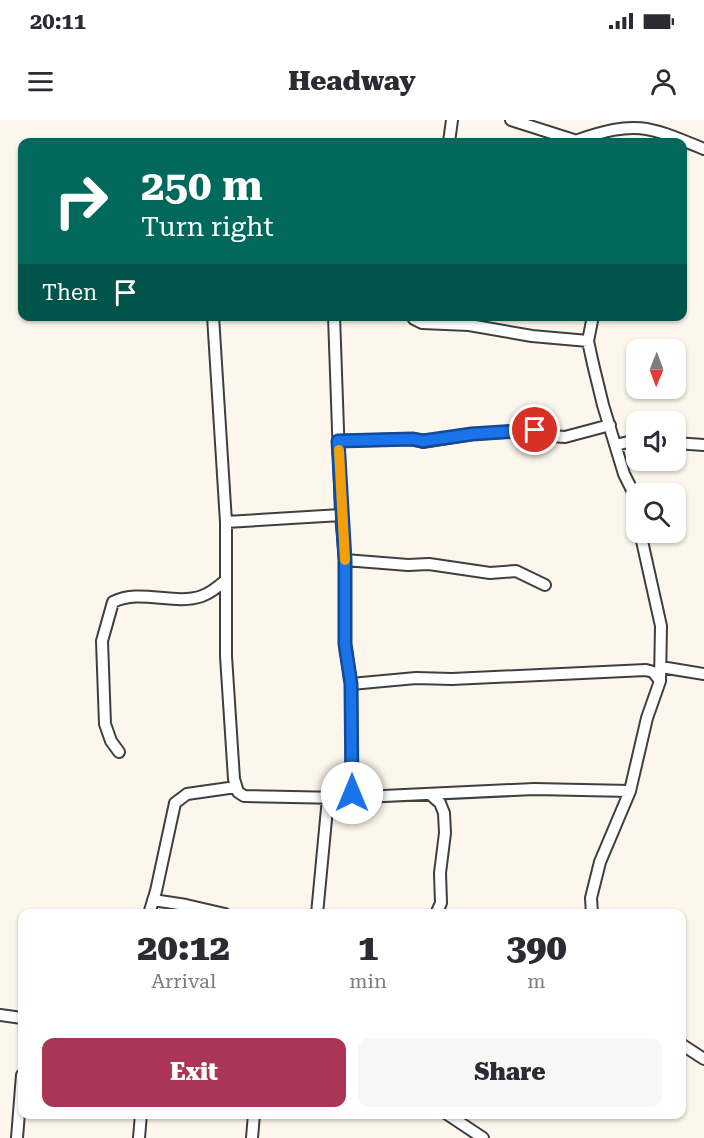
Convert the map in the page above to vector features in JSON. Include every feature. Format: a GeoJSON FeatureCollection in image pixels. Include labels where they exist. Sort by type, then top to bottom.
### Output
{"type":"FeatureCollection","features":[{"type":"Feature","properties":{"kind":"street"},"geometry":{"type":"LineString","coordinates":[[450,138],[452,120]]}},
{"type":"Feature","properties":{"kind":"street"},"geometry":{"type":"LineString","coordinates":[[511,120],[569,138]]}},
{"type":"Feature","properties":{"kind":"street"},"geometry":{"type":"LineString","coordinates":[[586,138],[605,130],[626,126],[661,131],[679,138]]}},
{"type":"Feature","properties":{"kind":"street"},"geometry":{"type":"LineString","coordinates":[[687,141],[704,148]]}},
{"type":"Feature","properties":{"kind":"street"},"geometry":{"type":"LineString","coordinates":[[213,321],[226,522],[226,656],[237,792],[244,796],[328,798],[534,789],[630,791]]}},
{"type":"Feature","properties":{"kind":"street"},"geometry":{"type":"LineString","coordinates":[[334,321],[341,515],[345,560],[345,644],[351,684],[352,793],[348,797]]}},
{"type":"Feature","properties":{"kind":"street"},"geometry":{"type":"LineString","coordinates":[[418,321],[469,325],[532,336],[588,341]]}},
{"type":"Feature","properties":{"kind":"street"},"geometry":{"type":"LineString","coordinates":[[592,321],[588,341],[603,405],[628,483]]}},
{"type":"Feature","properties":{"kind":"street"},"geometry":{"type":"LineString","coordinates":[[338,441],[412,439],[423,441],[472,434],[535,430],[551,436],[565,437],[610,425]]}},
{"type":"Feature","properties":{"kind":"street"},"geometry":{"type":"LineString","coordinates":[[616,445],[626,442]]}},
{"type":"Feature","properties":{"kind":"street"},"geometry":{"type":"LineString","coordinates":[[686,444],[704,445]]}},
{"type":"Feature","properties":{"kind":"street"},"geometry":{"type":"LineString","coordinates":[[226,522],[341,515]]}},
{"type":"Feature","properties":{"kind":"street"},"geometry":{"type":"LineString","coordinates":[[592,909],[591,898],[600,862],[630,791],[648,718],[660,681],[661,626],[642,543]]}},
{"type":"Feature","properties":{"kind":"street"},"geometry":{"type":"LineString","coordinates":[[345,560],[408,565],[429,564],[490,573],[516,571],[545,585]]}},
{"type":"Feature","properties":{"kind":"street"},"geometry":{"type":"LineString","coordinates":[[119,752],[111,741],[105,724],[102,641],[113,602],[129,597],[194,598],[211,592],[226,580]]}},
{"type":"Feature","properties":{"kind":"street"},"geometry":{"type":"LineString","coordinates":[[661,668],[704,674]]}},
{"type":"Feature","properties":{"kind":"street"},"geometry":{"type":"LineString","coordinates":[[351,684],[416,678],[452,679],[646,670],[653,672],[660,681]]}},
{"type":"Feature","properties":{"kind":"street"},"geometry":{"type":"LineString","coordinates":[[150,909],[175,803],[187,794],[236,787]]}},
{"type":"Feature","properties":{"kind":"street"},"geometry":{"type":"LineString","coordinates":[[431,795],[440,804],[444,813],[445,833],[440,873],[441,903],[438,909]]}},
{"type":"Feature","properties":{"kind":"street"},"geometry":{"type":"LineString","coordinates":[[317,909],[328,798]]}},
{"type":"Feature","properties":{"kind":"street"},"geometry":{"type":"LineString","coordinates":[[153,900],[206,909]]}},
{"type":"Feature","properties":{"kind":"street"},"geometry":{"type":"LineString","coordinates":[[0,1015],[18,1017]]}},
{"type":"Feature","properties":{"kind":"street"},"geometry":{"type":"LineString","coordinates":[[686,1047],[704,1059]]}},
{"type":"Feature","properties":{"kind":"street"},"geometry":{"type":"LineString","coordinates":[[16,1138],[18,1117]]}},
{"type":"Feature","properties":{"kind":"street"},"geometry":{"type":"LineString","coordinates":[[139,1138],[141,1119]]}},
{"type":"Feature","properties":{"kind":"street"},"geometry":{"type":"LineString","coordinates":[[252,1138],[254,1119]]}},
{"type":"Feature","properties":{"kind":"street"},"geometry":{"type":"LineString","coordinates":[[454,1119],[483,1138]]}},
{"type":"Feature","properties":{"kind":"slow traffic"},"geometry":{"type":"LineString","coordinates":[[339,450],[345,560]]}},
{"type":"Feature","properties":{"kind":"route"},"geometry":{"type":"LineString","coordinates":[[352,793],[351,684],[345,644],[345,560],[338,441],[412,439],[423,441],[472,434],[535,430]]}}]}
